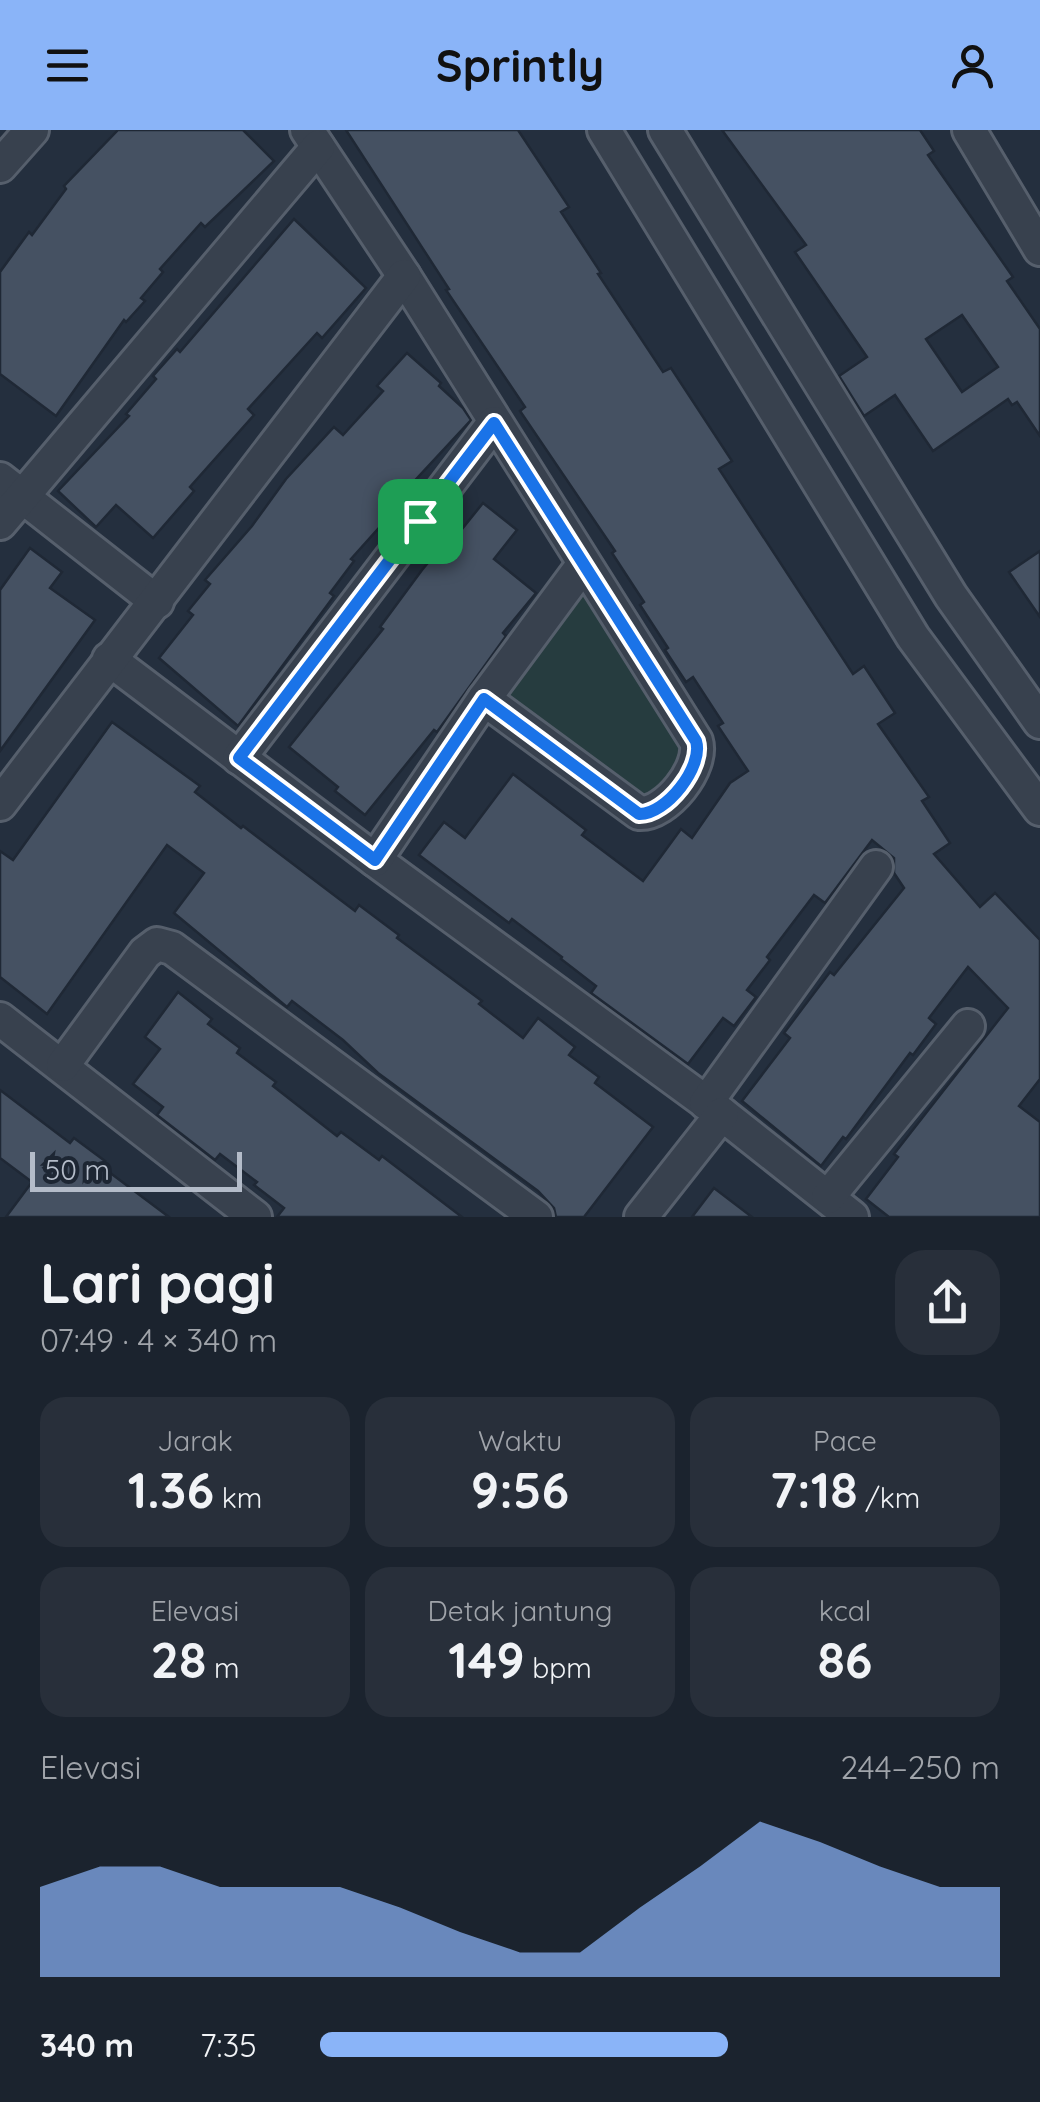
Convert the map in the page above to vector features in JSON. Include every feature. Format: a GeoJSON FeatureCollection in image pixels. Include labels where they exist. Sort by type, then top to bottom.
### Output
{"type":"FeatureCollection","features":[{"type":"Feature","properties":{"kind":"street"},"geometry":{"type":"LineString","coordinates":[[604,130],[913,637],[1040,809]]}},
{"type":"Feature","properties":{"kind":"street"},"geometry":{"type":"LineString","coordinates":[[665,130],[951,596],[1040,722]]}},
{"type":"Feature","properties":{"kind":"street"},"geometry":{"type":"LineString","coordinates":[[969,130],[1027,203],[1040,249]]}},
{"type":"Feature","properties":{"kind":"street"},"geometry":{"type":"LineString","coordinates":[[0,523],[10,487],[313,138],[696,741],[698,759],[684,782],[659,809],[639,814],[484,699]]}},
{"type":"Feature","properties":{"kind":"street"},"geometry":{"type":"LineString","coordinates":[[0,804],[404,276]]}},
{"type":"Feature","properties":{"kind":"street"},"geometry":{"type":"LineString","coordinates":[[239,758],[494,423]]}},
{"type":"Feature","properties":{"kind":"street"},"geometry":{"type":"LineString","coordinates":[[10,487],[157,602]]}},
{"type":"Feature","properties":{"kind":"street"},"geometry":{"type":"LineString","coordinates":[[375,860],[484,699],[583,564]]}},
{"type":"Feature","properties":{"kind":"street"},"geometry":{"type":"LineString","coordinates":[[110,659],[375,860],[714,1108],[840,1207],[968,1026]]}},
{"type":"Feature","properties":{"kind":"street"},"geometry":{"type":"LineString","coordinates":[[642,1217],[876,867]]}},
{"type":"Feature","properties":{"kind":"street"},"geometry":{"type":"LineString","coordinates":[[63,1065],[146,953],[157,944],[172,948],[536,1217]]}},
{"type":"Feature","properties":{"kind":"street"},"geometry":{"type":"LineString","coordinates":[[0,1019],[255,1217]]}},
{"type":"Feature","properties":{"kind":"green space"},"geometry":{"type":"Polygon","coordinates":[[[584,566],[692,744],[642,811],[490,701],[584,566]]]}},
{"type":"Feature","properties":{"kind":"building"},"geometry":{"type":"Polygon","coordinates":[[[118,130],[243,130],[274,161],[205,227],[201,223],[160,269],[163,272],[141,298],[145,301],[124,320],[56,416],[0,374],[0,272],[29,232],[32,235],[66,189],[64,186],[118,130]]]}},
{"type":"Feature","properties":{"kind":"building"},"geometry":{"type":"Polygon","coordinates":[[[346,130],[518,130],[569,207],[561,212],[601,273],[598,274],[663,372],[671,368],[732,461],[719,469],[853,674],[864,666],[895,713],[878,724],[929,797],[922,801],[950,843],[934,854],[980,907],[995,893],[1040,940],[1040,1079],[1019,1106],[1040,1122],[1040,1217],[889,1217],[866,1199],[898,1157],[894,1154],[1008,1008],[968,967],[929,1018],[936,1024],[821,1166],[742,1101],[790,1038],[784,1033],[830,972],[834,975],[904,888],[894,873],[894,858],[872,840],[825,903],[814,895],[767,957],[770,960],[747,990],[756,997],[734,1026],[723,1018],[688,1064],[591,993],[596,986],[562,957],[512,919],[509,923],[419,855],[444,822],[465,838],[513,774],[586,830],[582,835],[643,881],[681,829],[692,838],[730,783],[748,771],[718,726],[723,723],[693,677],[686,682],[665,650],[668,648],[640,605],[644,602],[612,553],[615,551],[520,411],[525,407],[346,130]]]}},
{"type":"Feature","properties":{"kind":"building"},"geometry":{"type":"Polygon","coordinates":[[[722,130],[920,130],[934,151],[928,155],[1013,277],[1007,281],[1040,329],[1040,436],[1017,402],[1012,405],[1008,399],[933,451],[895,395],[864,416],[839,376],[867,357],[795,252],[806,245],[722,130]],[[962,315],[926,339],[962,392],[998,367],[962,315]]]}},
{"type":"Feature","properties":{"kind":"building"},"geometry":{"type":"Polygon","coordinates":[[[294,219],[366,288],[322,338],[317,333],[248,409],[254,415],[190,487],[194,491],[153,538],[116,505],[96,527],[58,491],[129,416],[126,414],[156,379],[153,376],[177,349],[180,352],[294,219]]]}},
{"type":"Feature","properties":{"kind":"building"},"geometry":{"type":"Polygon","coordinates":[[[407,353],[441,383],[439,386],[471,420],[381,517],[385,521],[351,559],[354,561],[330,593],[334,596],[238,726],[159,658],[193,615],[188,611],[210,584],[205,580],[286,479],[334,427],[343,435],[383,391],[377,386],[407,353]]]}},
{"type":"Feature","properties":{"kind":"building"},"geometry":{"type":"Polygon","coordinates":[[[483,503],[517,530],[494,559],[536,593],[503,633],[506,636],[437,732],[434,730],[365,815],[289,747],[383,629],[380,627],[422,570],[437,552],[441,555],[483,503]]]}},
{"type":"Feature","properties":{"kind":"building"},"geometry":{"type":"Polygon","coordinates":[[[30,548],[62,572],[50,588],[95,620],[0,751],[0,590],[30,548]]]}},
{"type":"Feature","properties":{"kind":"building"},"geometry":{"type":"Polygon","coordinates":[[[1040,551],[1040,617],[1009,572],[1040,551]]]}},
{"type":"Feature","properties":{"kind":"building"},"geometry":{"type":"Polygon","coordinates":[[[112,722],[200,786],[195,792],[241,828],[355,911],[359,905],[399,935],[397,938],[482,1001],[479,1004],[523,1038],[538,1018],[575,1047],[569,1055],[599,1077],[595,1083],[653,1127],[584,1217],[556,1217],[554,1208],[538,1191],[378,1073],[292,1001],[287,1007],[174,913],[204,873],[167,845],[47,1014],[0,977],[0,851],[13,860],[112,722]]]}},
{"type":"Feature","properties":{"kind":"building"},"geometry":{"type":"Polygon","coordinates":[[[178,992],[212,1019],[208,1024],[240,1048],[237,1053],[276,1082],[273,1086],[337,1136],[341,1132],[379,1160],[382,1156],[462,1217],[277,1217],[284,1208],[254,1185],[257,1182],[220,1154],[215,1160],[157,1115],[163,1107],[133,1084],[160,1049],[145,1037],[178,992]]]}},
{"type":"Feature","properties":{"kind":"building"},"geometry":{"type":"Polygon","coordinates":[[[0,1090],[70,1143],[74,1138],[105,1161],[101,1166],[169,1217],[6,1217],[32,1182],[0,1158],[0,1090]]]}},
{"type":"Feature","properties":{"kind":"building"},"geometry":{"type":"Polygon","coordinates":[[[714,1188],[752,1217],[692,1217],[714,1188]]]}},
{"type":"Feature","properties":{"kind":"route"},"geometry":{"type":"LineString","coordinates":[[494,423],[696,741],[698,759],[684,782],[659,809],[639,814],[484,699],[375,860],[239,758],[420,521],[494,423]]}}]}
